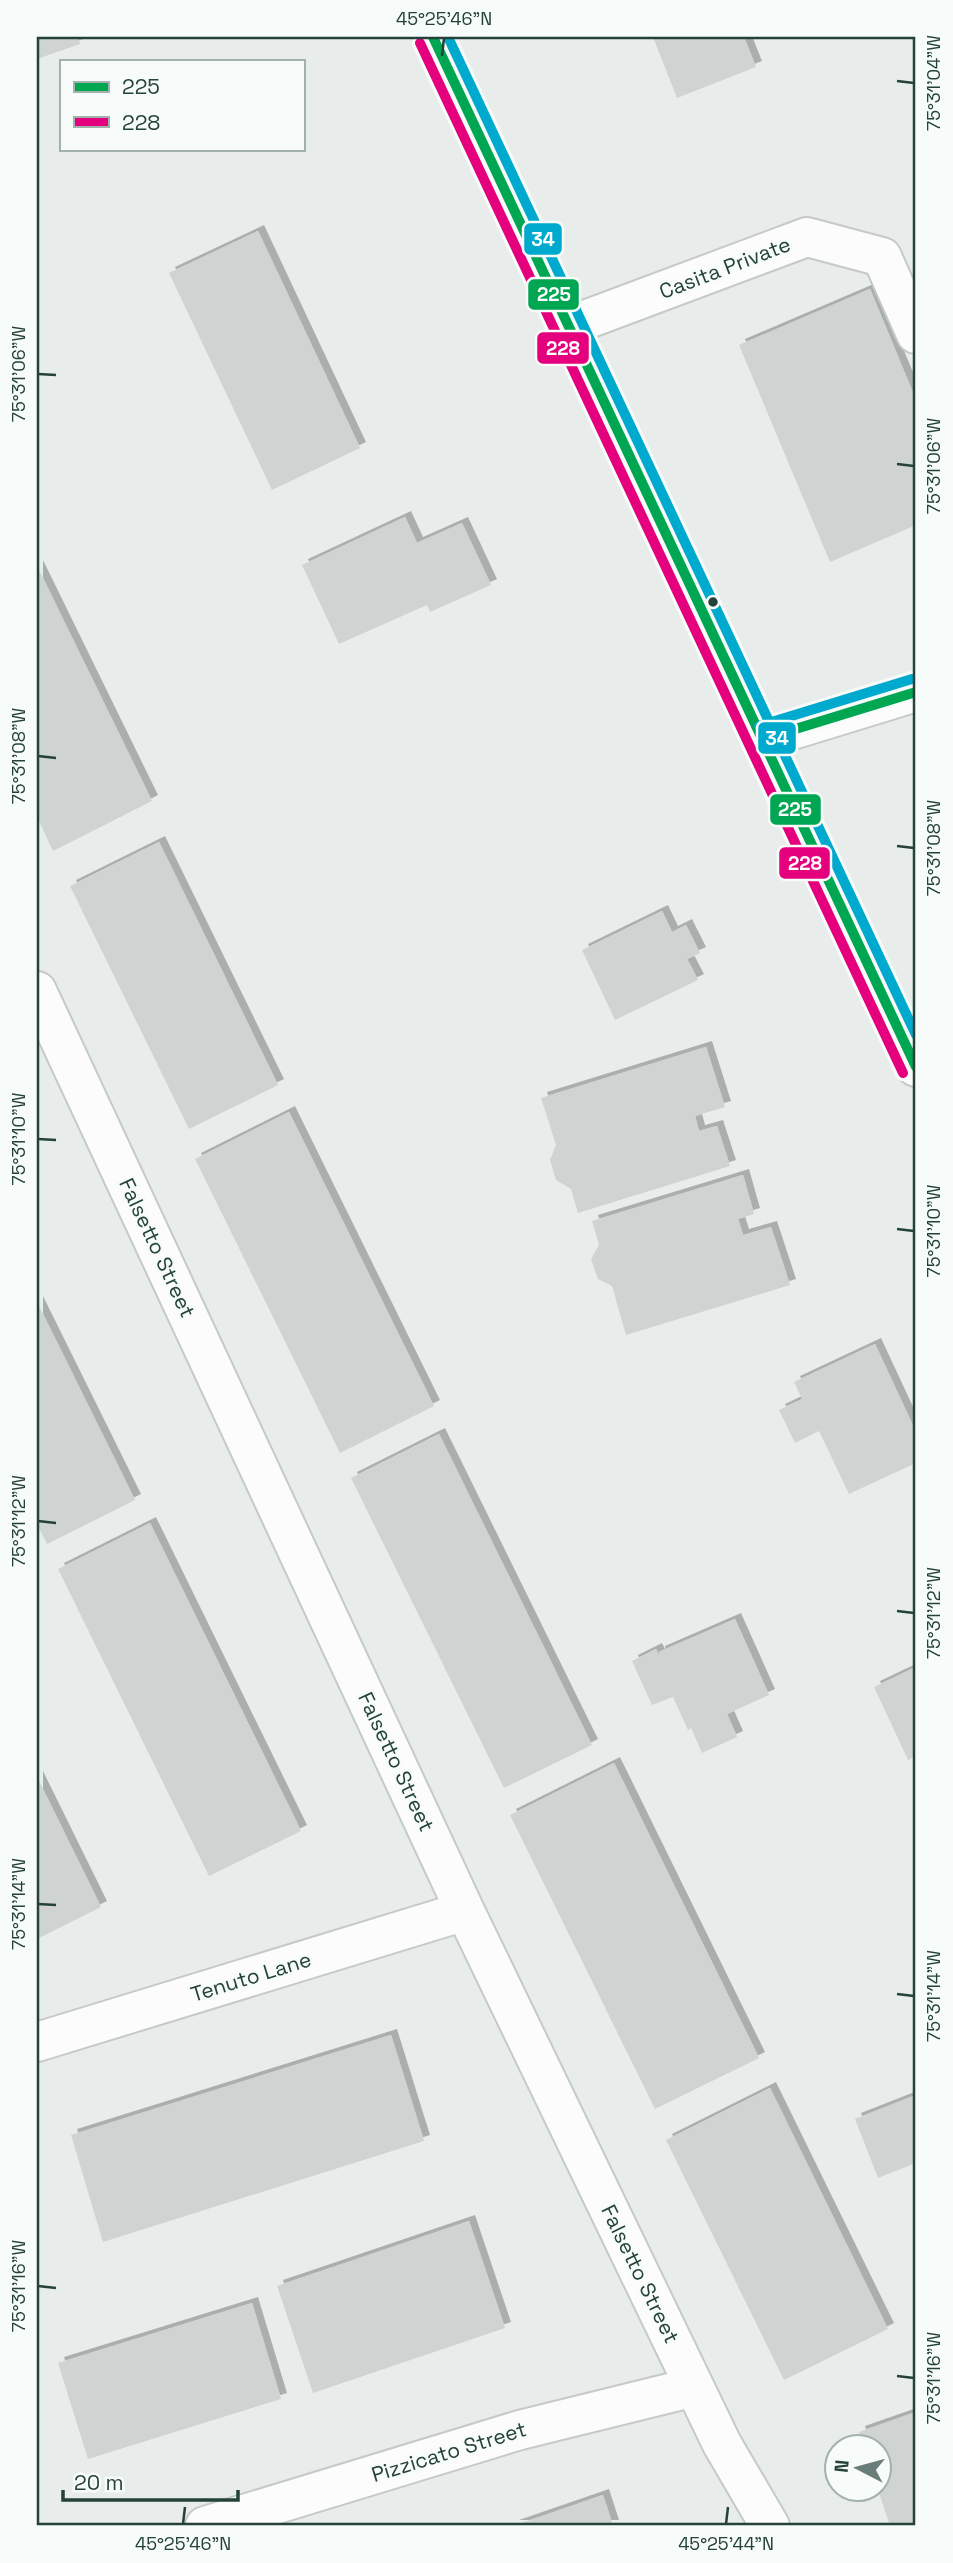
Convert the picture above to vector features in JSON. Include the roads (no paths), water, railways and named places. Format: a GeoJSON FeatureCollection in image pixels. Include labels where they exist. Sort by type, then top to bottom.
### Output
{"type":"FeatureCollection","features":[{"type":"Feature","properties":{"kind":"street"},"geometry":{"type":"LineString","coordinates":[[433,37],[916,1067]]}},
{"type":"Feature","properties":{"kind":"street","name":"Casita Private"},"geometry":{"type":"LineString","coordinates":[[569,326],[807,237],[882,257],[916,334]]}},
{"type":"Feature","properties":{"kind":"street"},"geometry":{"type":"LineString","coordinates":[[763,739],[916,692]]}},
{"type":"Feature","properties":{"kind":"street","name":"Falsetto Street"},"geometry":{"type":"LineString","coordinates":[[37,991],[465,1911],[727,2454],[770,2526]]}},
{"type":"Feature","properties":{"kind":"street","name":"Tenuto Lane"},"geometry":{"type":"LineString","coordinates":[[37,2042],[465,1911]]}},
{"type":"Feature","properties":{"kind":"street","name":"Pizzicato Street"},"geometry":{"type":"LineString","coordinates":[[205,2526],[520,2430],[694,2387]]}}]}
